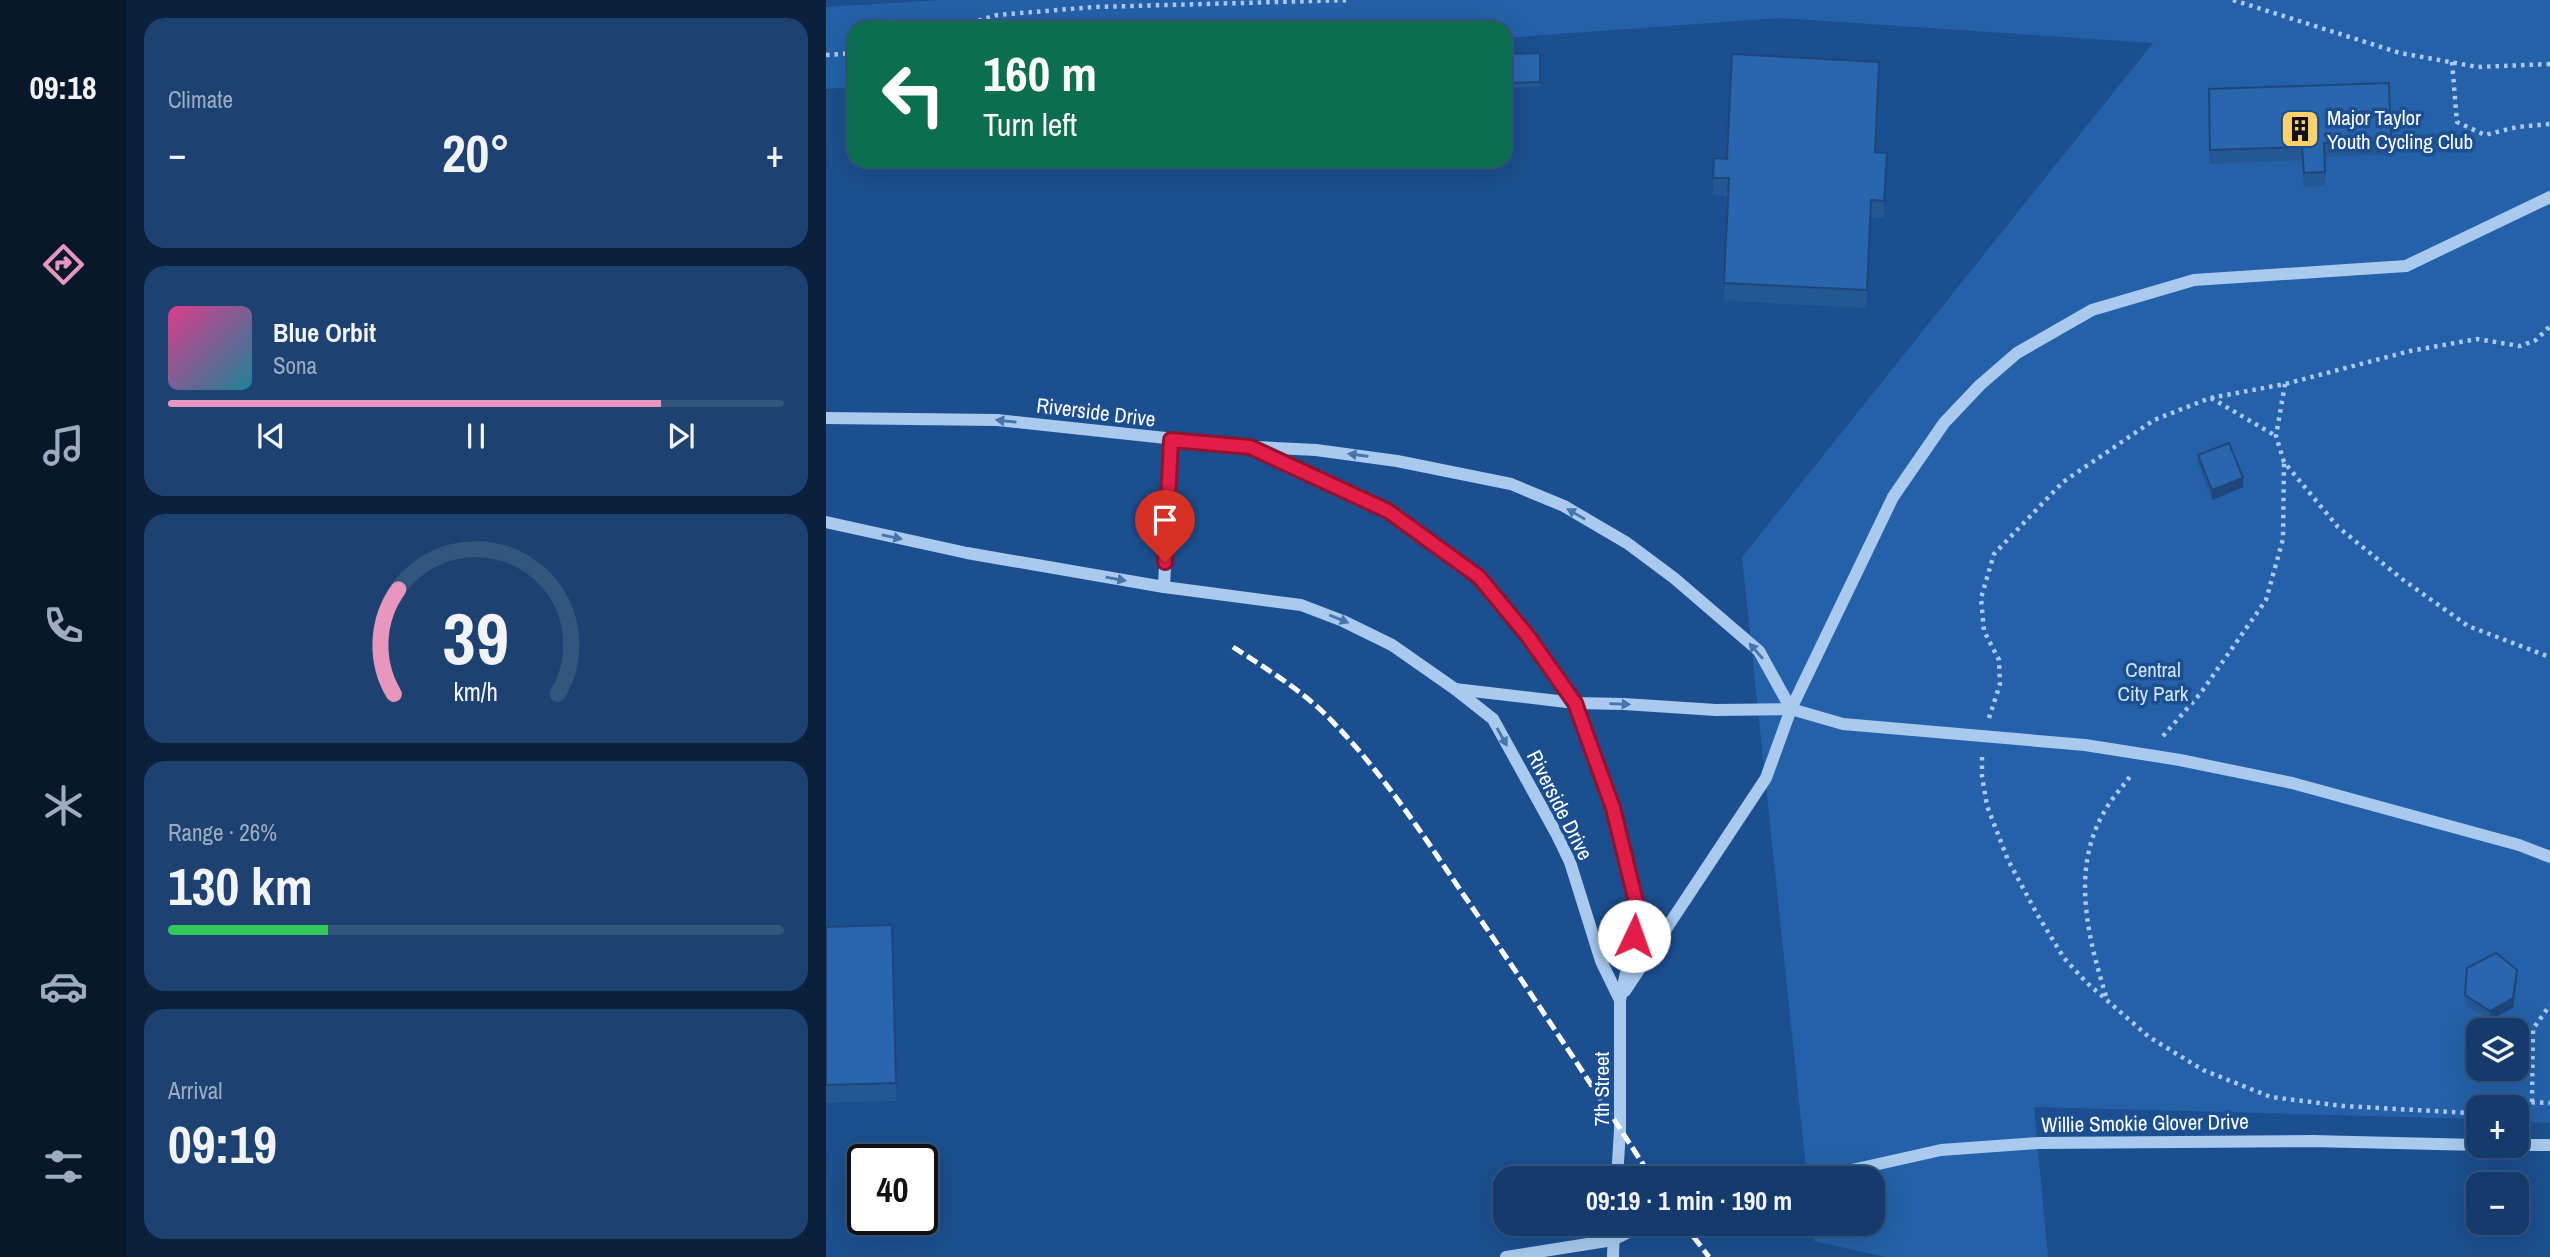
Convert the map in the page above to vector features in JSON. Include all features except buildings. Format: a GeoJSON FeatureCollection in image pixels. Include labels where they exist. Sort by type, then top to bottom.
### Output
{"type":"FeatureCollection","features":[{"type":"Feature","properties":{"kind":"street"},"geometry":{"type":"LineString","coordinates":[[1619,1000],[1766,778],[1791,709],[1892,497],[1944,423],[1980,385],[2017,353],[2092,310],[2194,280],[2406,266],[2550,197]]}},
{"type":"Feature","properties":{"kind":"street","name":"Riverside Drive"},"geometry":{"type":"LineString","coordinates":[[826,418],[997,420],[1250,447],[1388,511],[1459,561],[1479,577],[1527,635],[1575,703],[1613,808],[1639,914],[1619,1000]]}},
{"type":"Feature","properties":{"kind":"street"},"geometry":{"type":"LineString","coordinates":[[1164,587],[1171,440]]}},
{"type":"Feature","properties":{"kind":"street"},"geometry":{"type":"LineString","coordinates":[[1250,447],[1315,450],[1396,461],[1511,484],[1564,506],[1627,543],[1674,578],[1759,651],[1791,709]]}},
{"type":"Feature","properties":{"kind":"street","name":"Riverside Drive"},"geometry":{"type":"LineString","coordinates":[[826,522],[967,553],[1164,587],[1301,605],[1343,621],[1392,645],[1493,719],[1570,862],[1601,961],[1619,1000]]}},
{"type":"Feature","properties":{"kind":"street"},"geometry":{"type":"LineString","coordinates":[[1455,689],[1575,703],[1716,710],[1791,709],[1843,724],[2085,745],[2292,783],[2519,845],[2550,857]]}},
{"type":"Feature","properties":{"kind":"street","name":"7th Street"},"geometry":{"type":"LineString","coordinates":[[1618,1166],[1619,1000]]}},
{"type":"Feature","properties":{"kind":"street","name":"Willie Smokie Glover Drive"},"geometry":{"type":"LineString","coordinates":[[1870,1166],[1941,1150],[2039,1143],[2312,1141],[2466,1145]]}},
{"type":"Feature","properties":{"kind":"street"},"geometry":{"type":"LineString","coordinates":[[2529,1145],[2550,1145]]}},
{"type":"Feature","properties":{"kind":"street"},"geometry":{"type":"LineString","coordinates":[[1613,1236],[1614,1257]]}},
{"type":"Feature","properties":{"kind":"street"},"geometry":{"type":"LineString","coordinates":[[1506,1257],[1613,1240],[1621,1236]]}},
{"type":"Feature","properties":{"kind":"path"},"geometry":{"type":"LineString","coordinates":[[977,21],[997,15],[1094,7],[1351,0]]}},
{"type":"Feature","properties":{"kind":"path"},"geometry":{"type":"LineString","coordinates":[[2233,0],[2400,53],[2478,67],[2550,64]]}},
{"type":"Feature","properties":{"kind":"path"},"geometry":{"type":"LineString","coordinates":[[826,55],[847,54]]}},
{"type":"Feature","properties":{"kind":"path"},"geometry":{"type":"LineString","coordinates":[[2452,62],[2458,122],[2485,135],[2517,127],[2550,124]]}},
{"type":"Feature","properties":{"kind":"path"},"geometry":{"type":"LineString","coordinates":[[2466,1113],[2343,1106],[2271,1097],[2203,1070],[2149,1037],[2064,958],[2008,860],[1987,806],[1982,776],[1983,736],[2000,684],[1999,660],[1984,631],[1981,598],[1994,554],[2063,482],[2154,420],[2210,398],[2285,384],[2410,351],[2477,339],[2520,345],[2536,340],[2550,326]]}},
{"type":"Feature","properties":{"kind":"path"},"geometry":{"type":"LineString","coordinates":[[2106,998],[2088,937],[2085,895],[2087,855],[2102,814],[2147,755],[2200,694],[2266,600],[2283,539],[2284,462],[2276,436],[2285,384]]}},
{"type":"Feature","properties":{"kind":"path"},"geometry":{"type":"LineString","coordinates":[[2210,398],[2276,436]]}},
{"type":"Feature","properties":{"kind":"path"},"geometry":{"type":"LineString","coordinates":[[2284,462],[2338,527],[2402,579],[2468,626],[2550,657]]}},
{"type":"Feature","properties":{"kind":"path"},"geometry":{"type":"LineString","coordinates":[[2532,1102],[2533,1029],[2550,1005]]}},
{"type":"Feature","properties":{"kind":"path"},"geometry":{"type":"LineString","coordinates":[[2529,1102],[2550,1103]]}},
{"type":"Feature","properties":{"kind":"green space","name":"Central City Park"},"geometry":{"type":"Polygon","coordinates":[[[941,0],[2550,0],[2550,1123],[2529,1122],[2529,1095],[2466,1095],[2466,1119],[2034,1107],[2048,1257],[1886,1257],[1814,1241],[1813,1236],[1885,1236],[1885,1166],[1806,1166],[1742,557],[2153,43],[1780,18],[1512,37],[1512,21],[847,21],[847,88],[826,89],[826,7],[941,0]]]}},
{"type":"Feature","properties":{"kind":"railway"},"geometry":{"type":"LineString","coordinates":[[1233,647],[1317,706],[1365,757],[1415,824],[1511,964],[1644,1166]]}},
{"type":"Feature","properties":{"kind":"railway"},"geometry":{"type":"LineString","coordinates":[[1693,1236],[1709,1257]]}},
{"type":"Feature","properties":{"kind":"place","name":"Major Taylor Youth Cycling Club"},"geometry":{"type":"Point","coordinates":[2300,129]}},
{"type":"Feature","properties":{"kind":"route"},"geometry":{"type":"LineString","coordinates":[[1165,562],[1171,440],[1250,447],[1388,511],[1459,561],[1479,577],[1527,635],[1575,703],[1613,808],[1639,914],[1634,936]]}}]}
